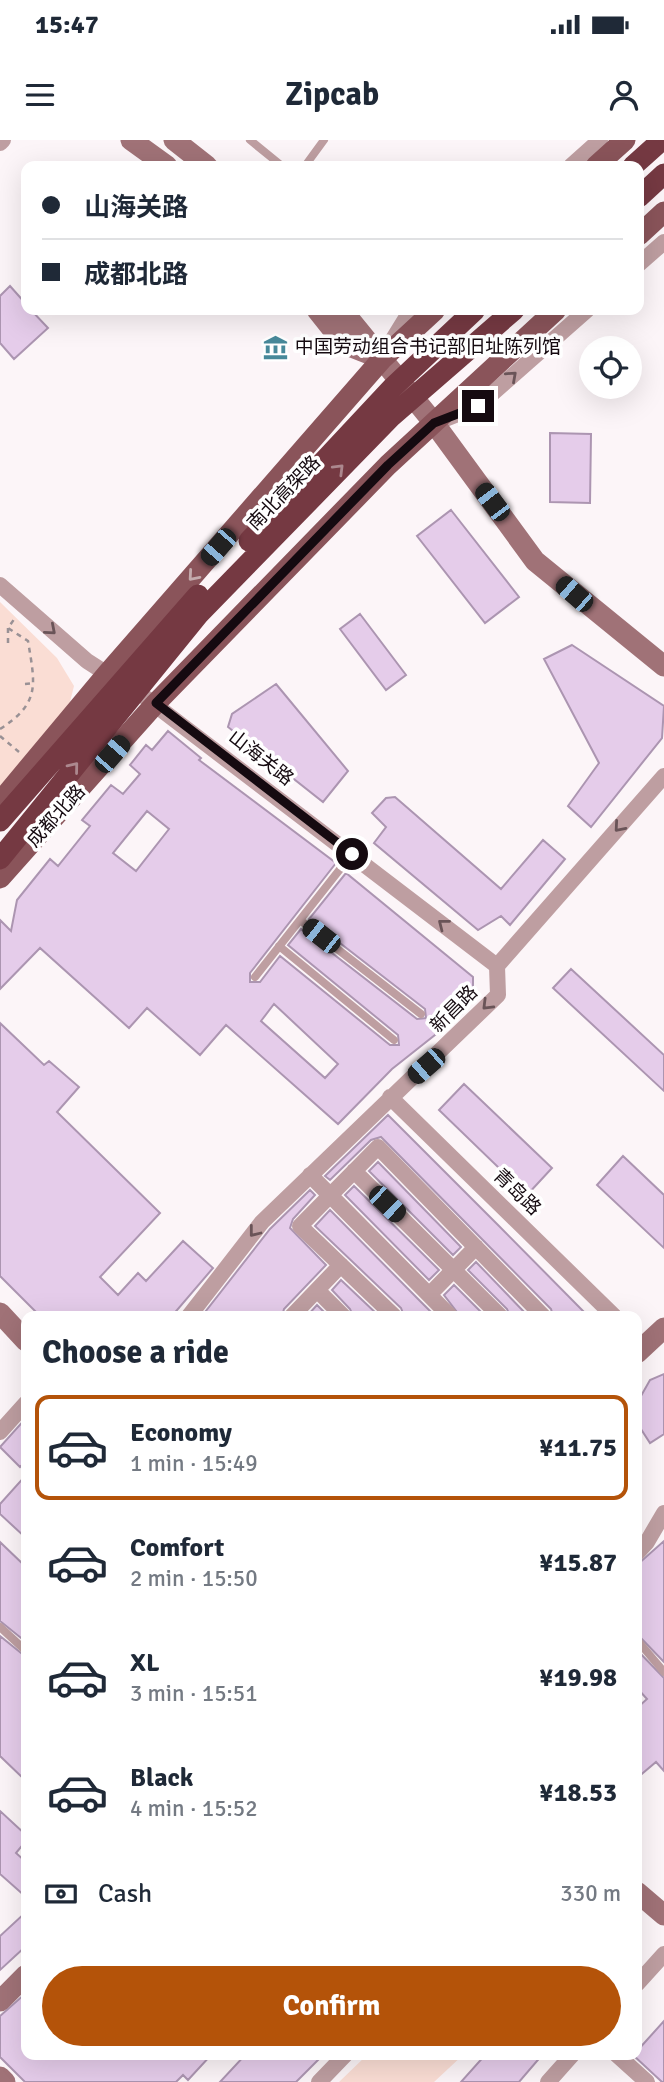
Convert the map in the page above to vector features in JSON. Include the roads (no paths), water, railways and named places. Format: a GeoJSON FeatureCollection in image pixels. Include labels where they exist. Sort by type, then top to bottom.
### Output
{"type":"FeatureCollection","features":[{"type":"Feature","properties":{"kind":"highway"},"geometry":{"type":"LineString","coordinates":[[639,161],[662,140]]}},
{"type":"Feature","properties":{"kind":"highway"},"geometry":{"type":"LineString","coordinates":[[644,192],[664,174]]}},
{"type":"Feature","properties":{"kind":"highway","name":"南北高架路"},"geometry":{"type":"LineString","coordinates":[[0,821],[153,643],[391,388],[470,315]]}},
{"type":"Feature","properties":{"kind":"highway","name":"南北高架路"},"geometry":{"type":"LineString","coordinates":[[0,859],[199,614],[392,416],[508,315]]}},
{"type":"Feature","properties":{"kind":"main road"},"geometry":{"type":"LineString","coordinates":[[131,140],[160,161]]}},
{"type":"Feature","properties":{"kind":"main road"},"geometry":{"type":"LineString","coordinates":[[174,140],[201,161]]}},
{"type":"Feature","properties":{"kind":"main road"},"geometry":{"type":"LineString","coordinates":[[602,161],[625,140]]}},
{"type":"Feature","properties":{"kind":"main road"},"geometry":{"type":"LineString","coordinates":[[644,230],[664,212]]}},
{"type":"Feature","properties":{"kind":"main road"},"geometry":{"type":"LineString","coordinates":[[321,315],[344,344],[382,359]]}},
{"type":"Feature","properties":{"kind":"main road"},"geometry":{"type":"LineString","coordinates":[[346,315],[434,423],[535,561],[664,666]]}},
{"type":"Feature","properties":{"kind":"main road"},"geometry":{"type":"LineString","coordinates":[[0,802],[107,674],[382,359],[430,315]]}},
{"type":"Feature","properties":{"kind":"main road","name":"成都北路"},"geometry":{"type":"LineString","coordinates":[[0,878],[156,703],[388,465],[551,315]]}},
{"type":"Feature","properties":{"kind":"main road"},"geometry":{"type":"LineString","coordinates":[[0,1313],[21,1336]]}},
{"type":"Feature","properties":{"kind":"main road"},"geometry":{"type":"LineString","coordinates":[[642,1344],[664,1328]]}},
{"type":"Feature","properties":{"kind":"main road"},"geometry":{"type":"LineString","coordinates":[[642,1896],[664,1915]]}},
{"type":"Feature","properties":{"kind":"main road"},"geometry":{"type":"LineString","coordinates":[[0,2001],[21,1980]]}},
{"type":"Feature","properties":{"kind":"main road"},"geometry":{"type":"LineString","coordinates":[[0,2077],[5,2082]]}},
{"type":"Feature","properties":{"kind":"street"},"geometry":{"type":"LineString","coordinates":[[577,161],[600,140]]}},
{"type":"Feature","properties":{"kind":"street"},"geometry":{"type":"LineString","coordinates":[[644,260],[664,242]]}},
{"type":"Feature","properties":{"kind":"street"},"geometry":{"type":"LineString","coordinates":[[382,359],[408,315]]}},
{"type":"Feature","properties":{"kind":"street","name":"成都北路"},"geometry":{"type":"LineString","coordinates":[[434,423],[478,406],[581,315]]}},
{"type":"Feature","properties":{"kind":"street","name":"山海关路"},"geometry":{"type":"LineString","coordinates":[[0,585],[86,661],[156,703],[498,966]]}},
{"type":"Feature","properties":{"kind":"street"},"geometry":{"type":"LineString","coordinates":[[498,966],[664,776]]}},
{"type":"Feature","properties":{"kind":"street","name":"新昌路"},"geometry":{"type":"LineString","coordinates":[[192,1311],[262,1222],[390,1097],[420,1062],[498,995],[498,966]]}},
{"type":"Feature","properties":{"kind":"street","name":"青岛路"},"geometry":{"type":"LineString","coordinates":[[390,1097],[609,1311]]}},
{"type":"Feature","properties":{"kind":"street"},"geometry":{"type":"LineString","coordinates":[[300,1226],[378,1147],[538,1311]]}},
{"type":"Feature","properties":{"kind":"street"},"geometry":{"type":"LineString","coordinates":[[354,1171],[495,1311]]}},
{"type":"Feature","properties":{"kind":"street"},"geometry":{"type":"LineString","coordinates":[[310,1175],[445,1311]]}},
{"type":"Feature","properties":{"kind":"street"},"geometry":{"type":"LineString","coordinates":[[278,1206],[389,1311]]}},
{"type":"Feature","properties":{"kind":"street"},"geometry":{"type":"LineString","coordinates":[[429,1295],[476,1247]]}},
{"type":"Feature","properties":{"kind":"street"},"geometry":{"type":"LineString","coordinates":[[297,1311],[341,1265]]}},
{"type":"Feature","properties":{"kind":"street"},"geometry":{"type":"LineString","coordinates":[[317,1290],[338,1311]]}},
{"type":"Feature","properties":{"kind":"street"},"geometry":{"type":"LineString","coordinates":[[0,1432],[21,1409]]}},
{"type":"Feature","properties":{"kind":"street"},"geometry":{"type":"LineString","coordinates":[[642,1547],[664,1513]]}},
{"type":"Feature","properties":{"kind":"street"},"geometry":{"type":"LineString","coordinates":[[642,1978],[664,1954]]}},
{"type":"Feature","properties":{"kind":"street"},"geometry":{"type":"LineString","coordinates":[[319,2082],[339,2060]]}},
{"type":"Feature","properties":{"kind":"street"},"geometry":{"type":"LineString","coordinates":[[548,2082],[568,2060]]}},
{"type":"Feature","properties":{"kind":"street"},"geometry":{"type":"LineString","coordinates":[[623,2060],[647,2082]]}},
{"type":"Feature","properties":{"kind":"lane"},"geometry":{"type":"LineString","coordinates":[[250,140],[276,161]]}},
{"type":"Feature","properties":{"kind":"lane"},"geometry":{"type":"LineString","coordinates":[[309,161],[321,144],[310,140]]}},
{"type":"Feature","properties":{"kind":"lane"},"geometry":{"type":"LineString","coordinates":[[255,977],[352,854]]}},
{"type":"Feature","properties":{"kind":"lane"},"geometry":{"type":"LineString","coordinates":[[300,920],[421,1014]]}},
{"type":"Feature","properties":{"kind":"lane"},"geometry":{"type":"LineString","coordinates":[[279,946],[394,1041]]}},
{"type":"Feature","properties":{"kind":"lane"},"geometry":{"type":"LineString","coordinates":[[0,1627],[21,1646]]}},
{"type":"Feature","properties":{"kind":"lane"},"geometry":{"type":"LineString","coordinates":[[642,1646],[664,1672]]}},
{"type":"Feature","properties":{"kind":"place","name":"中国劳动组合书记部旧址陈列馆"},"geometry":{"type":"Point","coordinates":[275,347]}}]}
